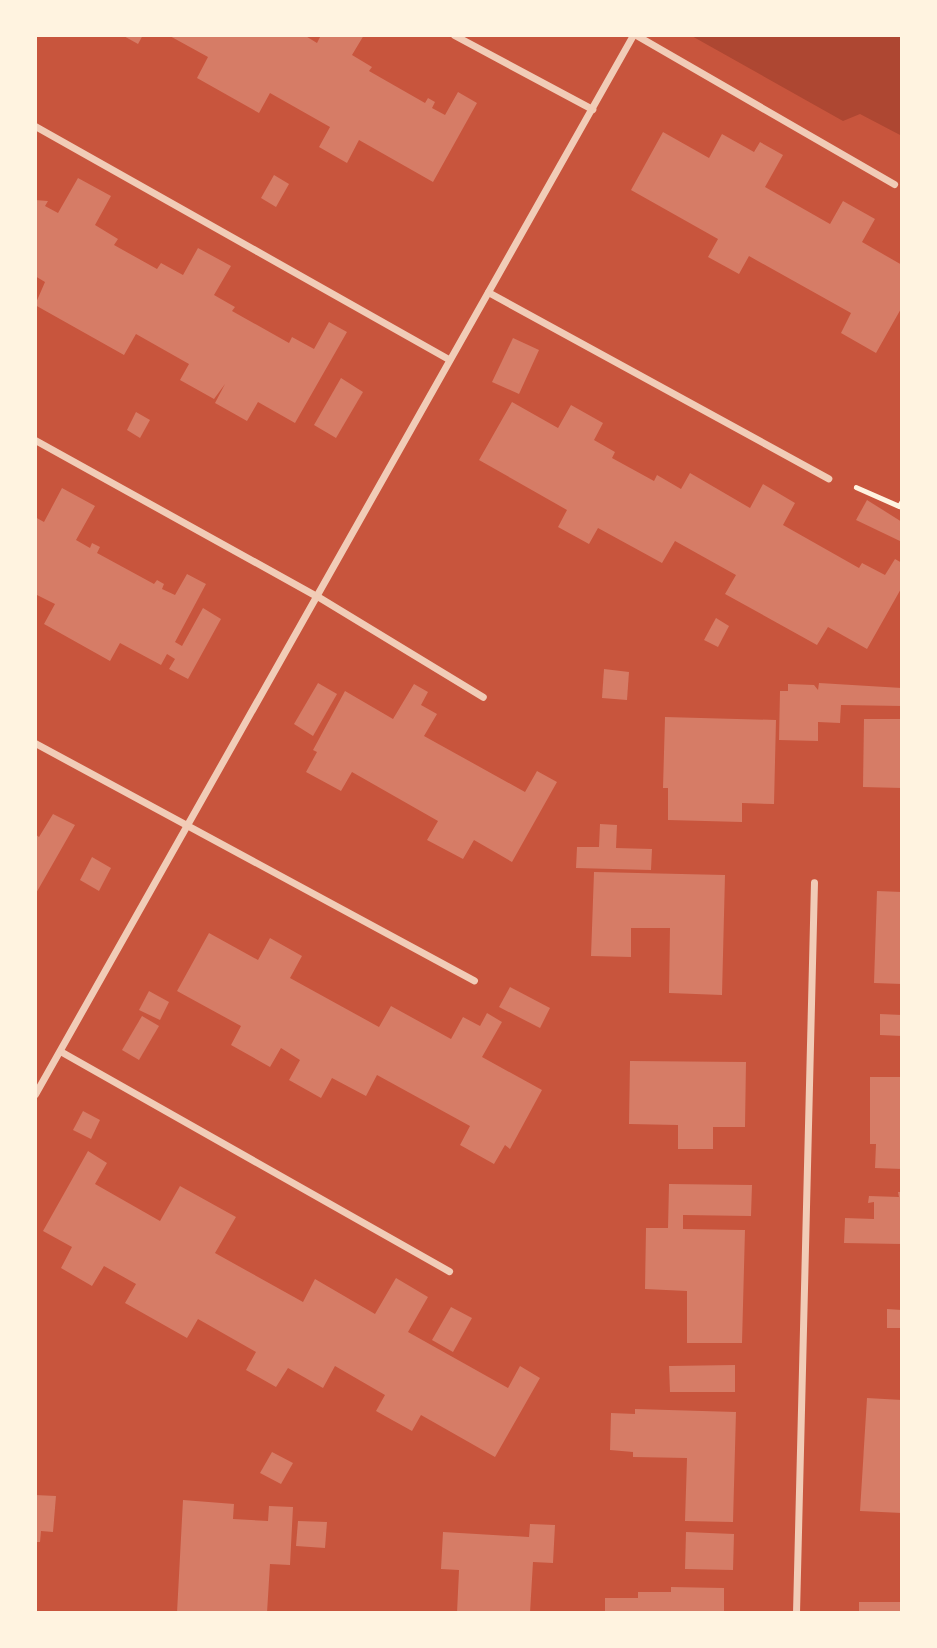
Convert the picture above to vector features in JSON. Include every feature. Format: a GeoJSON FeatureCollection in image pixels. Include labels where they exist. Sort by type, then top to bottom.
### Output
{"type":"FeatureCollection","features":[{"type":"Feature","properties":{"kind":"street"},"geometry":{"type":"LineString","coordinates":[[454,35],[592,109]]}},
{"type":"Feature","properties":{"kind":"street"},"geometry":{"type":"LineString","coordinates":[[35,1094],[448,359],[635,35],[894,184]]}},
{"type":"Feature","properties":{"kind":"street"},"geometry":{"type":"LineString","coordinates":[[35,126],[448,359]]}},
{"type":"Feature","properties":{"kind":"street"},"geometry":{"type":"LineString","coordinates":[[488,292],[828,478]]}},
{"type":"Feature","properties":{"kind":"street"},"geometry":{"type":"LineString","coordinates":[[35,440],[317,596],[483,697]]}},
{"type":"Feature","properties":{"kind":"street"},"geometry":{"type":"LineString","coordinates":[[35,743],[474,981]]}},
{"type":"Feature","properties":{"kind":"street"},"geometry":{"type":"LineString","coordinates":[[796,1613],[814,882]]}},
{"type":"Feature","properties":{"kind":"street"},"geometry":{"type":"LineString","coordinates":[[60,1051],[449,1271]]}},
{"type":"Feature","properties":{"kind":"street"},"geometry":{"type":"LineString","coordinates":[[35,1073],[44,1079]]}},
{"type":"Feature","properties":{"kind":"path"},"geometry":{"type":"LineString","coordinates":[[828,478],[899,506],[902,501]]}},
{"type":"Feature","properties":{"kind":"shaded area"},"geometry":{"type":"Polygon","coordinates":[[[690,35],[902,35],[902,136],[860,114],[843,121],[690,35]]]}},
{"type":"Feature","properties":{"kind":"building"},"geometry":{"type":"Polygon","coordinates":[[[122,35],[143,35],[138,44],[122,35]]]}},
{"type":"Feature","properties":{"kind":"building"},"geometry":{"type":"Polygon","coordinates":[[[168,35],[304,35],[317,43],[321,35],[364,35],[352,55],[372,67],[369,71],[425,103],[428,98],[435,102],[432,108],[445,115],[458,92],[477,103],[433,182],[359,140],[347,163],[319,147],[330,127],[270,93],[259,113],[197,78],[208,57],[168,35]]]}},
{"type":"Feature","properties":{"kind":"building"},"geometry":{"type":"Polygon","coordinates":[[[663,132],[709,158],[722,134],[754,152],[760,142],[783,155],[765,187],[830,224],[843,201],[875,219],[862,242],[902,265],[902,307],[876,353],[841,333],[851,313],[749,256],[739,274],[708,257],[718,239],[631,190],[663,132]]]}},
{"type":"Feature","properties":{"kind":"building"},"geometry":{"type":"Polygon","coordinates":[[[274,175],[289,184],[276,207],[261,198],[274,175]]]}},
{"type":"Feature","properties":{"kind":"building"},"geometry":{"type":"Polygon","coordinates":[[[78,178],[111,196],[95,225],[118,239],[114,245],[157,269],[161,263],[183,275],[198,248],[231,266],[214,295],[235,307],[232,311],[289,343],[292,337],[314,349],[329,322],[347,332],[295,423],[258,402],[247,421],[215,403],[225,384],[214,399],[180,380],[189,364],[136,334],[124,355],[35,305],[45,282],[35,276],[35,200],[48,201],[45,206],[58,213],[78,178]]]}},
{"type":"Feature","properties":{"kind":"building"},"geometry":{"type":"Polygon","coordinates":[[[513,338],[539,350],[519,394],[492,382],[513,338]]]}},
{"type":"Feature","properties":{"kind":"building"},"geometry":{"type":"Polygon","coordinates":[[[341,378],[363,392],[336,438],[314,425],[341,378]]]}},
{"type":"Feature","properties":{"kind":"building"},"geometry":{"type":"Polygon","coordinates":[[[512,402],[558,428],[571,405],[603,423],[594,440],[615,452],[612,458],[654,481],[657,475],[681,489],[690,473],[750,508],[763,484],[795,503],[783,525],[859,568],[862,563],[885,575],[895,559],[902,563],[902,587],[867,649],[828,627],[817,645],[725,594],[736,575],[675,541],[662,563],[598,528],[589,544],[558,527],[567,510],[479,460],[512,402]]]}},
{"type":"Feature","properties":{"kind":"building"},"geometry":{"type":"Polygon","coordinates":[[[136,412],[150,420],[140,438],[127,430],[136,412]]]}},
{"type":"Feature","properties":{"kind":"building"},"geometry":{"type":"Polygon","coordinates":[[[62,488],[95,506],[76,540],[90,548],[92,543],[100,547],[97,553],[154,584],[157,580],[164,584],[162,589],[175,595],[187,574],[206,584],[175,642],[182,646],[203,608],[221,619],[188,679],[169,669],[175,659],[167,654],[161,665],[120,643],[110,661],[44,624],[55,604],[35,594],[35,517],[44,522],[62,488]]]}},
{"type":"Feature","properties":{"kind":"building"},"geometry":{"type":"Polygon","coordinates":[[[867,500],[902,522],[902,542],[856,520],[867,500]]]}},
{"type":"Feature","properties":{"kind":"building"},"geometry":{"type":"Polygon","coordinates":[[[716,618],[729,626],[718,647],[704,640],[716,618]]]}},
{"type":"Feature","properties":{"kind":"building"},"geometry":{"type":"Polygon","coordinates":[[[604,669],[629,672],[627,700],[602,698],[604,669]]]}},
{"type":"Feature","properties":{"kind":"building"},"geometry":{"type":"Polygon","coordinates":[[[318,683],[337,694],[313,736],[294,724],[318,683]]]}},
{"type":"Feature","properties":{"kind":"building"},"geometry":{"type":"Polygon","coordinates":[[[819,683],[902,688],[902,706],[841,705],[840,723],[818,722],[818,741],[779,740],[780,691],[788,691],[788,684],[814,685],[818,690],[819,683]]]}},
{"type":"Feature","properties":{"kind":"building"},"geometry":{"type":"Polygon","coordinates":[[[414,684],[428,692],[421,705],[437,714],[424,736],[525,792],[537,771],[557,782],[512,862],[474,840],[463,859],[427,840],[438,821],[352,772],[341,791],[306,772],[317,752],[313,750],[345,691],[393,719],[414,684]]]}},
{"type":"Feature","properties":{"kind":"building"},"geometry":{"type":"Polygon","coordinates":[[[665,717],[776,720],[774,804],[742,803],[742,822],[668,820],[668,788],[663,788],[665,717]]]}},
{"type":"Feature","properties":{"kind":"building"},"geometry":{"type":"Polygon","coordinates":[[[864,719],[902,719],[902,788],[863,787],[864,719]]]}},
{"type":"Feature","properties":{"kind":"building"},"geometry":{"type":"Polygon","coordinates":[[[53,814],[75,825],[35,895],[35,834],[39,837],[53,814]]]}},
{"type":"Feature","properties":{"kind":"building"},"geometry":{"type":"Polygon","coordinates":[[[600,824],[617,825],[616,848],[652,849],[651,870],[576,868],[577,847],[599,847],[600,824]]]}},
{"type":"Feature","properties":{"kind":"building"},"geometry":{"type":"Polygon","coordinates":[[[92,857],[111,868],[99,891],[80,880],[92,857]]]}},
{"type":"Feature","properties":{"kind":"building"},"geometry":{"type":"Polygon","coordinates":[[[594,872],[725,875],[722,995],[669,993],[670,928],[631,928],[631,957],[591,956],[594,872]]]}},
{"type":"Feature","properties":{"kind":"building"},"geometry":{"type":"Polygon","coordinates":[[[877,891],[902,892],[902,984],[874,983],[877,891]]]}},
{"type":"Feature","properties":{"kind":"building"},"geometry":{"type":"Polygon","coordinates":[[[209,933],[258,960],[270,938],[302,956],[290,978],[379,1027],[391,1006],[451,1039],[463,1017],[480,1026],[487,1013],[502,1022],[482,1057],[542,1090],[510,1149],[505,1145],[494,1164],[460,1145],[470,1126],[377,1075],[366,1096],[332,1078],[321,1098],[289,1080],[300,1060],[281,1048],[270,1067],[231,1045],[241,1026],[177,991],[209,933]]]}},
{"type":"Feature","properties":{"kind":"building"},"geometry":{"type":"Polygon","coordinates":[[[510,987],[550,1008],[540,1028],[499,1007],[510,987]]]}},
{"type":"Feature","properties":{"kind":"building"},"geometry":{"type":"Polygon","coordinates":[[[149,991],[169,1002],[160,1020],[139,1010],[149,991]]]}},
{"type":"Feature","properties":{"kind":"building"},"geometry":{"type":"Polygon","coordinates":[[[880,1014],[902,1015],[902,1036],[880,1035],[880,1014]]]}},
{"type":"Feature","properties":{"kind":"building"},"geometry":{"type":"Polygon","coordinates":[[[142,1016],[159,1026],[139,1060],[122,1050],[142,1016]]]}},
{"type":"Feature","properties":{"kind":"building"},"geometry":{"type":"Polygon","coordinates":[[[630,1061],[746,1062],[745,1127],[713,1127],[713,1149],[678,1149],[678,1125],[629,1124],[630,1061]]]}},
{"type":"Feature","properties":{"kind":"building"},"geometry":{"type":"Polygon","coordinates":[[[870,1077],[902,1077],[902,1169],[875,1168],[876,1144],[870,1144],[870,1077]]]}},
{"type":"Feature","properties":{"kind":"building"},"geometry":{"type":"Polygon","coordinates":[[[83,1111],[100,1120],[91,1139],[73,1130],[83,1111]]]}},
{"type":"Feature","properties":{"kind":"building"},"geometry":{"type":"Polygon","coordinates":[[[88,1151],[107,1163],[95,1184],[160,1221],[180,1186],[236,1217],[215,1253],[303,1302],[315,1279],[375,1314],[396,1278],[428,1297],[408,1332],[508,1388],[520,1366],[540,1378],[495,1457],[421,1415],[412,1431],[376,1411],[385,1395],[335,1366],[323,1388],[288,1368],[276,1387],[246,1370],[256,1352],[198,1319],[187,1338],[125,1303],[136,1284],[104,1266],[92,1286],[61,1268],[72,1247],[43,1231],[88,1151]]]}},
{"type":"Feature","properties":{"kind":"building"},"geometry":{"type":"Polygon","coordinates":[[[669,1184],[752,1185],[751,1216],[683,1215],[683,1229],[745,1230],[742,1343],[687,1343],[687,1291],[645,1289],[646,1228],[668,1228],[669,1184]]]}},
{"type":"Feature","properties":{"kind":"building"},"geometry":{"type":"Polygon","coordinates":[[[898,1192],[902,1192],[902,1244],[844,1243],[845,1218],[874,1219],[874,1202],[868,1203],[869,1196],[899,1197],[898,1192]]]}},
{"type":"Feature","properties":{"kind":"building"},"geometry":{"type":"Polygon","coordinates":[[[451,1307],[472,1318],[453,1352],[432,1340],[451,1307]]]}},
{"type":"Feature","properties":{"kind":"building"},"geometry":{"type":"Polygon","coordinates":[[[887,1309],[902,1310],[902,1328],[887,1328],[887,1309]]]}},
{"type":"Feature","properties":{"kind":"building"},"geometry":{"type":"Polygon","coordinates":[[[735,1365],[735,1392],[670,1392],[669,1366],[735,1365]]]}},
{"type":"Feature","properties":{"kind":"building"},"geometry":{"type":"Polygon","coordinates":[[[867,1398],[902,1400],[902,1513],[860,1511],[867,1398]]]}},
{"type":"Feature","properties":{"kind":"building"},"geometry":{"type":"Polygon","coordinates":[[[635,1409],[736,1412],[733,1522],[685,1521],[687,1458],[633,1457],[633,1452],[610,1450],[611,1413],[635,1414],[635,1409]]]}},
{"type":"Feature","properties":{"kind":"building"},"geometry":{"type":"Polygon","coordinates":[[[272,1452],[293,1463],[281,1484],[260,1473],[272,1452]]]}},
{"type":"Feature","properties":{"kind":"building"},"geometry":{"type":"Polygon","coordinates":[[[35,1495],[56,1496],[53,1532],[41,1531],[40,1542],[35,1542],[35,1495]]]}},
{"type":"Feature","properties":{"kind":"building"},"geometry":{"type":"Polygon","coordinates":[[[183,1500],[234,1504],[233,1519],[268,1521],[269,1506],[293,1507],[290,1565],[270,1564],[267,1613],[177,1613],[183,1500]]]}},
{"type":"Feature","properties":{"kind":"building"},"geometry":{"type":"Polygon","coordinates":[[[298,1521],[327,1522],[325,1548],[296,1546],[298,1521]]]}},
{"type":"Feature","properties":{"kind":"building"},"geometry":{"type":"Polygon","coordinates":[[[530,1524],[555,1525],[553,1563],[533,1562],[530,1613],[457,1613],[459,1570],[441,1569],[443,1532],[529,1537],[530,1524]]]}},
{"type":"Feature","properties":{"kind":"building"},"geometry":{"type":"Polygon","coordinates":[[[686,1532],[734,1534],[733,1570],[685,1569],[686,1532]]]}},
{"type":"Feature","properties":{"kind":"building"},"geometry":{"type":"Polygon","coordinates":[[[671,1587],[724,1588],[724,1613],[605,1613],[605,1598],[638,1598],[638,1592],[671,1592],[671,1587]]]}},
{"type":"Feature","properties":{"kind":"building"},"geometry":{"type":"Polygon","coordinates":[[[859,1602],[900,1602],[901,1613],[859,1613],[859,1602]]]}}]}
